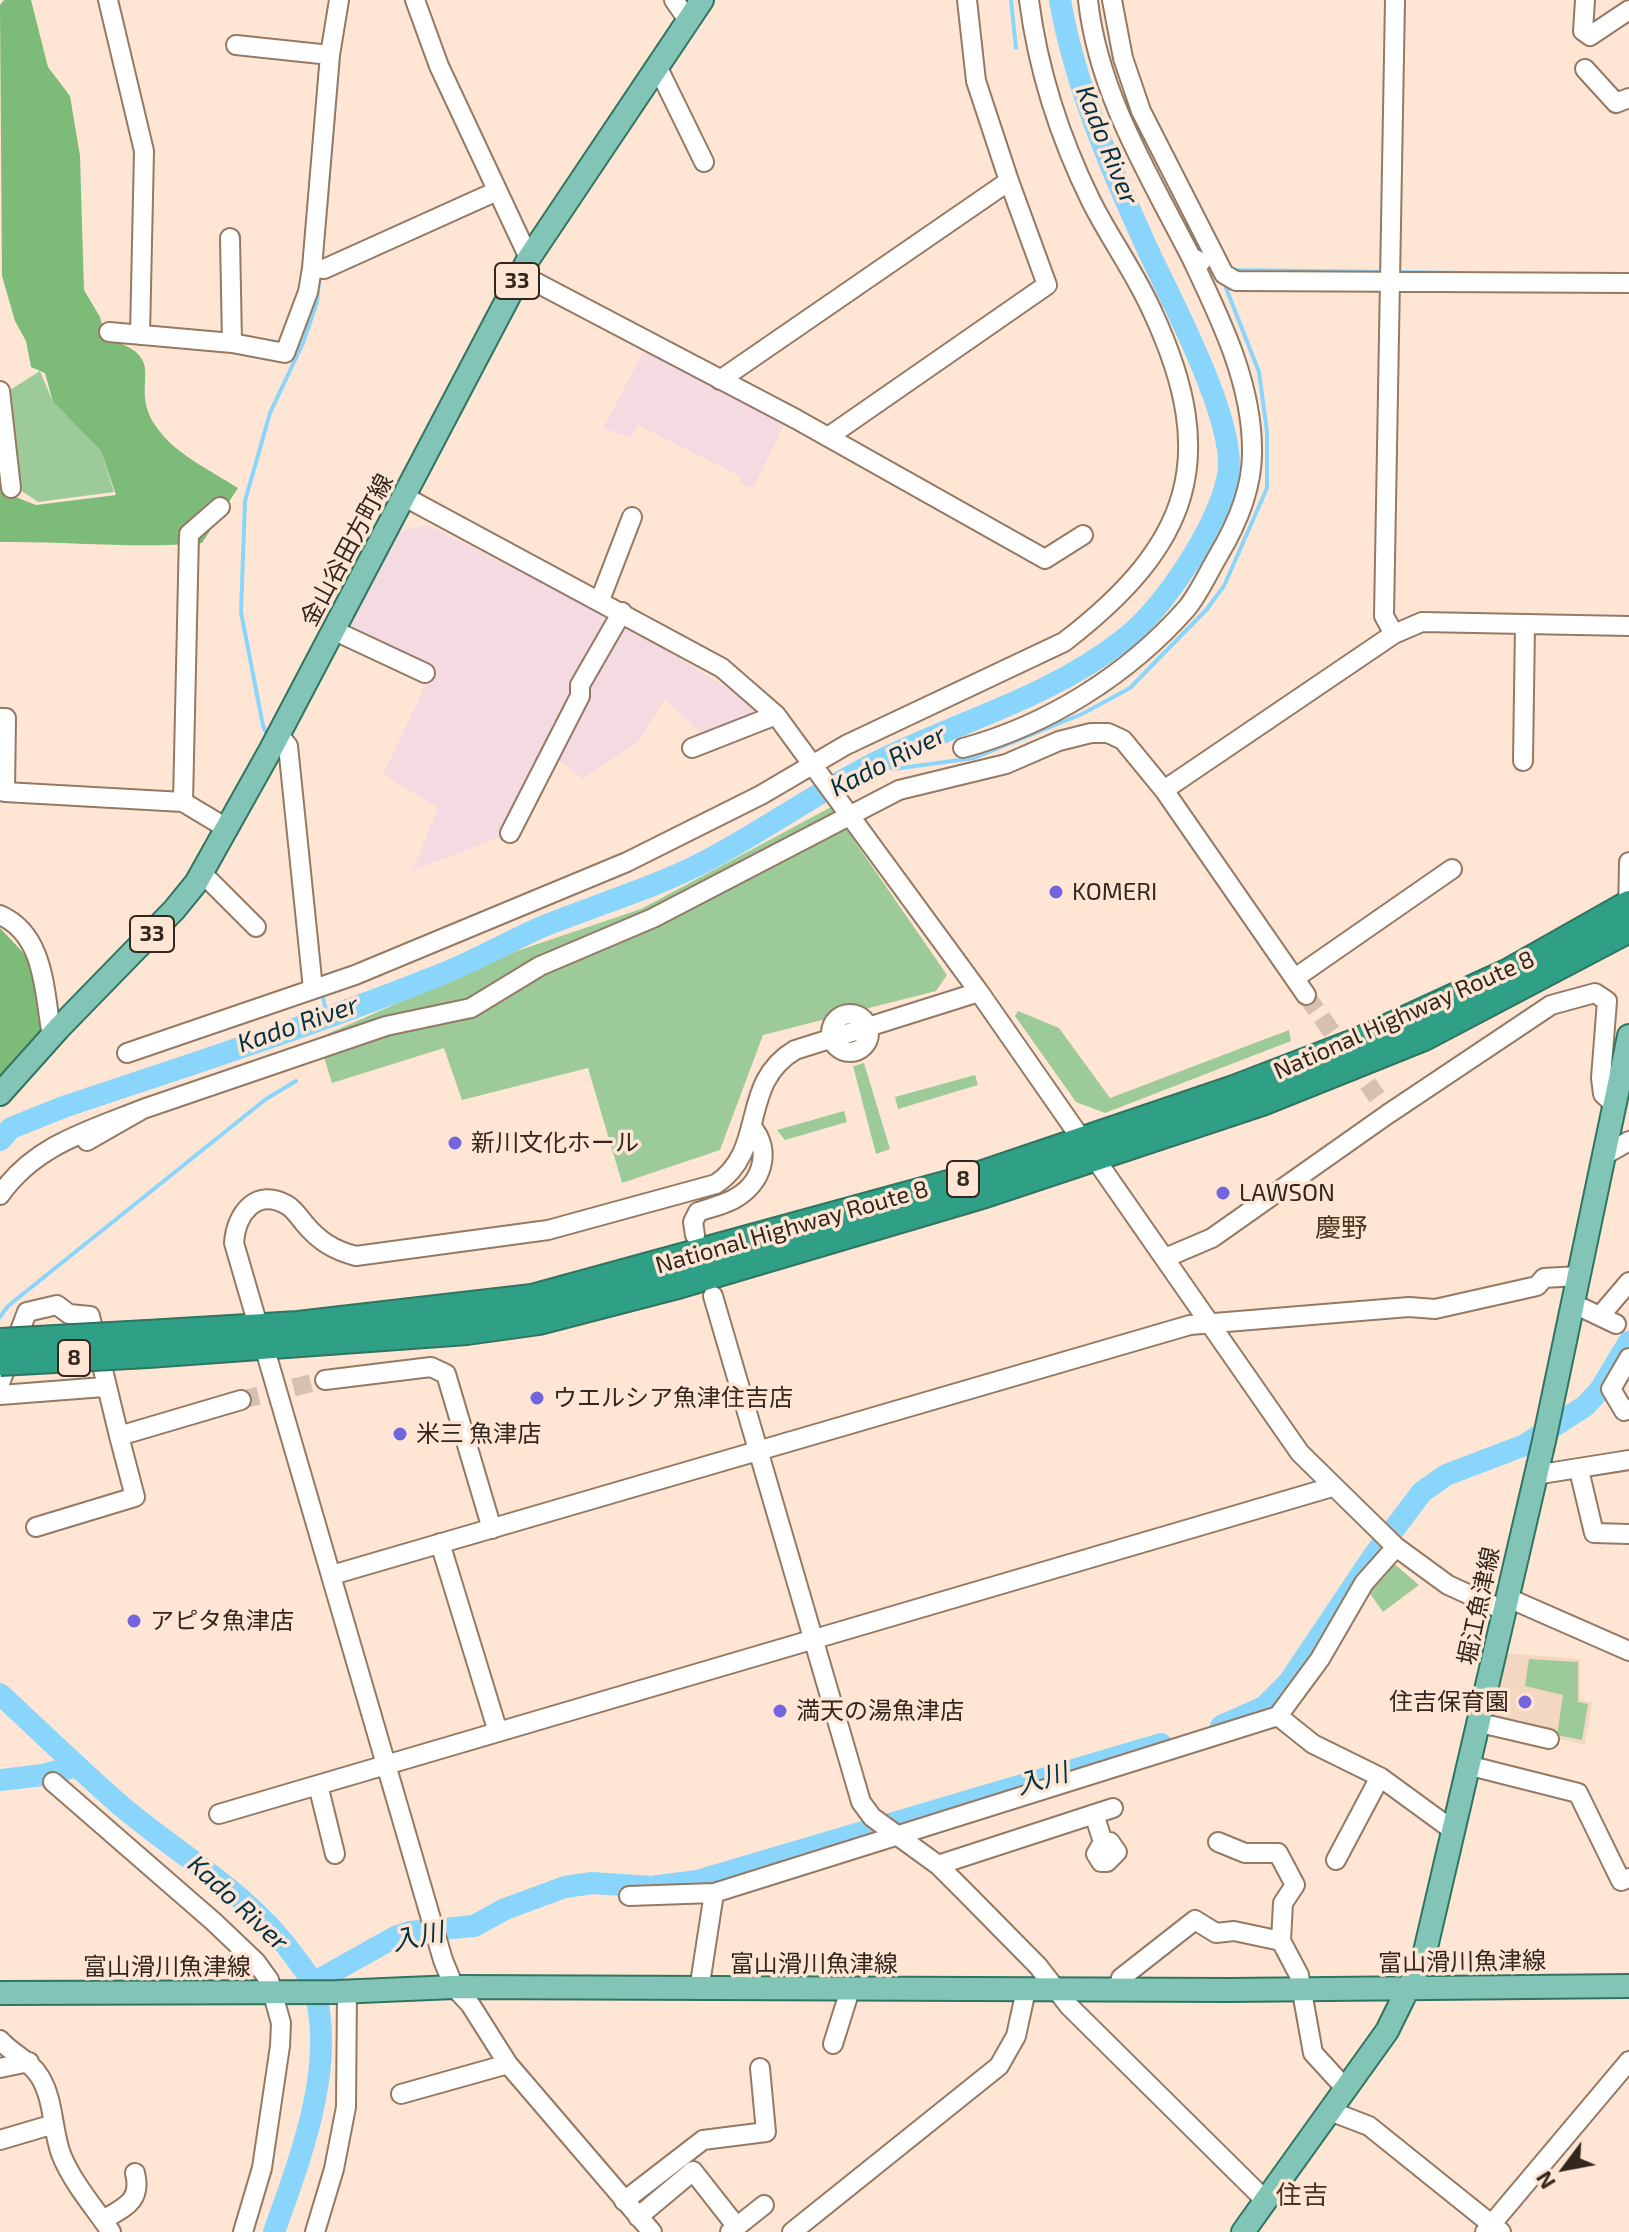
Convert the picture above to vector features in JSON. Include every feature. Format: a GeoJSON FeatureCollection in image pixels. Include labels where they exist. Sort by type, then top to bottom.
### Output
{"type":"FeatureCollection","features":[{"type":"Feature","properties":{"kind":"highway","name":"National Highway Route 8"},"geometry":{"type":"LineString","coordinates":[[0,1362],[148,1344],[261,1336],[467,1331],[551,1318],[674,1286],[1089,1149],[1262,1102],[1411,1042],[1628,923]]}},
{"type":"Feature","properties":{"kind":"highway","name":"National Highway Route 8"},"geometry":{"type":"LineString","coordinates":[[0,1342],[148,1344]]}},
{"type":"Feature","properties":{"kind":"main road","name":"金山谷田方町線"},"geometry":{"type":"LineString","coordinates":[[0,1094],[174,910],[202,873],[275,742],[525,266],[702,0]]}},
{"type":"Feature","properties":{"kind":"main road","name":"堀江魚津線"},"geometry":{"type":"LineString","coordinates":[[1243,2232],[1387,2031],[1424,1956],[1471,1766],[1629,1036]]}},
{"type":"Feature","properties":{"kind":"main road","name":"富山滑川魚津線"},"geometry":{"type":"LineString","coordinates":[[0,1993],[342,1992],[454,1987],[1300,1990],[1629,1986]]}},
{"type":"Feature","properties":{"kind":"street"},"geometry":{"type":"LineString","coordinates":[[108,0],[144,151],[140,335]]}},
{"type":"Feature","properties":{"kind":"street"},"geometry":{"type":"LineString","coordinates":[[109,332],[232,343],[285,353],[308,292],[312,268],[330,55],[339,0]]}},
{"type":"Feature","properties":{"kind":"street"},"geometry":{"type":"LineString","coordinates":[[415,0],[439,66],[497,191],[525,266],[720,380],[1045,559],[1083,535]]}},
{"type":"Feature","properties":{"kind":"street"},"geometry":{"type":"LineString","coordinates":[[674,0],[688,20]]}},
{"type":"Feature","properties":{"kind":"street"},"geometry":{"type":"LineString","coordinates":[[828,437],[1047,285],[976,81],[967,0]]}},
{"type":"Feature","properties":{"kind":"street"},"geometry":{"type":"LineString","coordinates":[[127,1053],[355,975],[662,847],[815,764],[1064,642],[1095,618],[1151,558],[1180,508],[1191,444],[1180,383],[1154,315],[1092,203],[1066,146],[1046,86],[1029,0]]}},
{"type":"Feature","properties":{"kind":"street"},"geometry":{"type":"LineString","coordinates":[[963,748],[997,739],[1069,705],[1103,684],[1189,606],[1228,539],[1247,484],[1252,455],[1250,421],[1242,380],[1191,257],[1124,127],[1108,88],[1088,0]]}},
{"type":"Feature","properties":{"kind":"street"},"geometry":{"type":"LineString","coordinates":[[1112,0],[1123,58],[1141,111],[1224,274]]}},
{"type":"Feature","properties":{"kind":"street"},"geometry":{"type":"LineString","coordinates":[[1394,634],[1384,616],[1395,0]]}},
{"type":"Feature","properties":{"kind":"street"},"geometry":{"type":"LineString","coordinates":[[1585,0],[1583,31],[1590,36],[1629,10]]}},
{"type":"Feature","properties":{"kind":"street"},"geometry":{"type":"LineString","coordinates":[[236,45],[330,55]]}},
{"type":"Feature","properties":{"kind":"street"},"geometry":{"type":"LineString","coordinates":[[657,66],[704,162]]}},
{"type":"Feature","properties":{"kind":"street"},"geometry":{"type":"LineString","coordinates":[[1585,69],[1616,103],[1629,98]]}},
{"type":"Feature","properties":{"kind":"street"},"geometry":{"type":"LineString","coordinates":[[720,380],[1009,181]]}},
{"type":"Feature","properties":{"kind":"street"},"geometry":{"type":"LineString","coordinates":[[312,268],[324,269],[497,191]]}},
{"type":"Feature","properties":{"kind":"street"},"geometry":{"type":"LineString","coordinates":[[230,238],[232,343]]}},
{"type":"Feature","properties":{"kind":"street"},"geometry":{"type":"LineString","coordinates":[[1191,257],[1236,281],[1629,283]]}},
{"type":"Feature","properties":{"kind":"street"},"geometry":{"type":"LineString","coordinates":[[0,391],[11,488]]}},
{"type":"Feature","properties":{"kind":"street"},"geometry":{"type":"LineString","coordinates":[[405,497],[722,668],[776,715],[851,813],[979,992],[1300,1453],[1396,1547],[1448,1585],[1505,1603],[1629,1651]]}},
{"type":"Feature","properties":{"kind":"street"},"geometry":{"type":"LineString","coordinates":[[183,802],[189,534],[220,507]]}},
{"type":"Feature","properties":{"kind":"street"},"geometry":{"type":"LineString","coordinates":[[600,600],[632,517]]}},
{"type":"Feature","properties":{"kind":"street"},"geometry":{"type":"LineString","coordinates":[[510,833],[580,696],[580,685],[622,612]]}},
{"type":"Feature","properties":{"kind":"street"},"geometry":{"type":"LineString","coordinates":[[1164,790],[1394,634],[1422,622],[1629,626]]}},
{"type":"Feature","properties":{"kind":"street"},"geometry":{"type":"LineString","coordinates":[[1523,761],[1525,624]]}},
{"type":"Feature","properties":{"kind":"street"},"geometry":{"type":"LineString","coordinates":[[333,630],[425,673]]}},
{"type":"Feature","properties":{"kind":"street"},"geometry":{"type":"LineString","coordinates":[[692,748],[776,715]]}},
{"type":"Feature","properties":{"kind":"street"},"geometry":{"type":"LineString","coordinates":[[0,718],[6,718],[2,792],[183,802],[228,829]]}},
{"type":"Feature","properties":{"kind":"street"},"geometry":{"type":"LineString","coordinates":[[0,1195],[17,1171],[50,1145],[143,1109],[386,1026],[471,1008],[540,966],[653,918],[899,790],[1006,764],[1059,741],[1091,733],[1108,733],[1123,740],[1164,790],[1306,995]]}},
{"type":"Feature","properties":{"kind":"street"},"geometry":{"type":"LineString","coordinates":[[275,742],[288,746],[313,989]]}},
{"type":"Feature","properties":{"kind":"street"},"geometry":{"type":"LineString","coordinates":[[1628,923],[1629,862]]}},
{"type":"Feature","properties":{"kind":"street"},"geometry":{"type":"LineString","coordinates":[[1295,978],[1452,869]]}},
{"type":"Feature","properties":{"kind":"street"},"geometry":{"type":"LineString","coordinates":[[202,873],[256,927]]}},
{"type":"Feature","properties":{"kind":"street"},"geometry":{"type":"LineString","coordinates":[[0,915],[11,920],[38,959],[46,981],[52,1036]]}},
{"type":"Feature","properties":{"kind":"street"},"geometry":{"type":"LineString","coordinates":[[652,2232],[508,2064],[470,2004],[454,1987],[443,1960],[234,1243],[235,1224],[242,1212],[256,1202],[275,1200],[290,1206],[317,1237],[334,1250],[356,1256],[548,1230],[716,1184],[733,1172],[743,1155],[768,1072],[778,1061],[795,1050],[979,992]]}},
{"type":"Feature","properties":{"kind":"street"},"geometry":{"type":"LineString","coordinates":[[1165,1258],[1212,1238],[1388,1114],[1551,1005],[1595,993],[1607,1001],[1601,1078],[1603,1094],[1614,1104]]}},
{"type":"Feature","properties":{"kind":"street"},"geometry":{"type":"LineString","coordinates":[[1377,1097],[1388,1114]]}},
{"type":"Feature","properties":{"kind":"street"},"geometry":{"type":"LineString","coordinates":[[87,1141],[143,1109]]}},
{"type":"Feature","properties":{"kind":"street"},"geometry":{"type":"LineString","coordinates":[[695,1235],[693,1222],[698,1212],[733,1200],[759,1175],[765,1150],[760,1136],[751,1126]]}},
{"type":"Feature","properties":{"kind":"street"},"geometry":{"type":"LineString","coordinates":[[1603,1156],[1629,1141]]}},
{"type":"Feature","properties":{"kind":"street"},"geometry":{"type":"LineString","coordinates":[[332,1575],[1190,1325],[1409,1307],[1435,1309],[1537,1286],[1544,1278],[1578,1276]]}},
{"type":"Feature","properties":{"kind":"street"},"geometry":{"type":"LineString","coordinates":[[1572,1303],[1608,1320],[1629,1282]]}},
{"type":"Feature","properties":{"kind":"street"},"geometry":{"type":"LineString","coordinates":[[713,1296],[861,1802],[872,1817],[938,1865],[1265,2200]]}},
{"type":"Feature","properties":{"kind":"street"},"geometry":{"type":"LineString","coordinates":[[0,1383],[27,1312],[57,1305],[69,1314],[90,1316],[104,1387],[135,1497],[36,1527]]}},
{"type":"Feature","properties":{"kind":"street"},"geometry":{"type":"LineString","coordinates":[[1629,1358],[1611,1389],[1624,1411],[1629,1409]]}},
{"type":"Feature","properties":{"kind":"street"},"geometry":{"type":"LineString","coordinates":[[325,1380],[431,1367],[446,1374],[492,1529]]}},
{"type":"Feature","properties":{"kind":"street"},"geometry":{"type":"LineString","coordinates":[[0,1395],[104,1387]]}},
{"type":"Feature","properties":{"kind":"street"},"geometry":{"type":"LineString","coordinates":[[119,1436],[241,1400]]}},
{"type":"Feature","properties":{"kind":"street"},"geometry":{"type":"LineString","coordinates":[[1535,1475],[1629,1460]]}},
{"type":"Feature","properties":{"kind":"street"},"geometry":{"type":"LineString","coordinates":[[1579,1470],[1594,1533],[1629,1534]]}},
{"type":"Feature","properties":{"kind":"street"},"geometry":{"type":"LineString","coordinates":[[219,1814],[1332,1487]]}},
{"type":"Feature","properties":{"kind":"street"},"geometry":{"type":"LineString","coordinates":[[440,1543],[498,1732]]}},
{"type":"Feature","properties":{"kind":"street"},"geometry":{"type":"LineString","coordinates":[[629,1896],[714,1893],[1278,1716],[1320,1659],[1364,1583],[1396,1547]]}},
{"type":"Feature","properties":{"kind":"street"},"geometry":{"type":"LineString","coordinates":[[1278,1716],[1313,1744],[1380,1777],[1454,1831]]}},
{"type":"Feature","properties":{"kind":"street"},"geometry":{"type":"LineString","coordinates":[[1480,1723],[1549,1739]]}},
{"type":"Feature","properties":{"kind":"street"},"geometry":{"type":"LineString","coordinates":[[1471,1766],[1578,1793],[1621,1881],[1629,1878]]}},
{"type":"Feature","properties":{"kind":"street"},"geometry":{"type":"LineString","coordinates":[[1336,1860],[1380,1777]]}},
{"type":"Feature","properties":{"kind":"street"},"geometry":{"type":"LineString","coordinates":[[53,1782],[256,1962],[269,1980],[281,2023],[280,2046],[262,2168],[243,2232]]}},
{"type":"Feature","properties":{"kind":"street"},"geometry":{"type":"LineString","coordinates":[[318,1785],[335,1854]]}},
{"type":"Feature","properties":{"kind":"street"},"geometry":{"type":"LineString","coordinates":[[938,1865],[1113,1808]]}},
{"type":"Feature","properties":{"kind":"street"},"geometry":{"type":"LineString","coordinates":[[1094,1814],[1103,1842]]}},
{"type":"Feature","properties":{"kind":"street"},"geometry":{"type":"LineString","coordinates":[[1218,1842],[1245,1853],[1278,1853],[1295,1885],[1283,1903],[1281,1941],[1299,1975],[1313,2053],[1346,2089]]}},
{"type":"Feature","properties":{"kind":"street"},"geometry":{"type":"LineString","coordinates":[[699,1990],[714,1893]]}},
{"type":"Feature","properties":{"kind":"street"},"geometry":{"type":"LineString","coordinates":[[1118,1990],[1121,1978],[1195,1920],[1216,1933],[1234,1931],[1281,1941]]}},
{"type":"Feature","properties":{"kind":"street"},"geometry":{"type":"LineString","coordinates":[[833,2044],[850,1990]]}},
{"type":"Feature","properties":{"kind":"street"},"geometry":{"type":"LineString","coordinates":[[792,2232],[999,2066],[1016,2036],[1026,1990]]}},
{"type":"Feature","properties":{"kind":"street"},"geometry":{"type":"LineString","coordinates":[[315,2232],[334,2169],[346,2107],[342,1992]]}},
{"type":"Feature","properties":{"kind":"street"},"geometry":{"type":"LineString","coordinates":[[0,2040],[29,2062],[48,2091],[67,2167],[107,2226],[134,2201],[139,2189],[135,2173]]}},
{"type":"Feature","properties":{"kind":"street"},"geometry":{"type":"LineString","coordinates":[[1330,2111],[1369,2126],[1492,2229],[1629,2061]]}},
{"type":"Feature","properties":{"kind":"street"},"geometry":{"type":"LineString","coordinates":[[0,2068],[29,2062]]}},
{"type":"Feature","properties":{"kind":"street"},"geometry":{"type":"LineString","coordinates":[[401,2094],[508,2064]]}},
{"type":"Feature","properties":{"kind":"street"},"geometry":{"type":"LineString","coordinates":[[624,2201],[703,2140],[766,2132],[760,2068]]}},
{"type":"Feature","properties":{"kind":"street"},"geometry":{"type":"LineString","coordinates":[[0,2140],[54,2124]]}},
{"type":"Feature","properties":{"kind":"street"},"geometry":{"type":"LineString","coordinates":[[638,2217],[693,2171],[734,2229],[764,2205]]}},
{"type":"Feature","properties":{"kind":"shaded area"},"geometry":{"type":"Polygon","coordinates":[[[646,347],[785,423],[753,488],[740,483],[742,477],[637,425],[631,438],[603,428],[646,347]]]}},
{"type":"Feature","properties":{"kind":"shaded area"},"geometry":{"type":"Polygon","coordinates":[[[427,525],[587,605],[661,647],[741,697],[759,716],[707,739],[665,699],[638,742],[582,779],[555,757],[515,831],[412,871],[438,808],[383,774],[425,686],[338,638],[394,533],[427,525]]]}},
{"type":"Feature","properties":{"kind":"shaded area"},"geometry":{"type":"Polygon","coordinates":[[[1503,1653],[1580,1659],[1580,1700],[1592,1702],[1585,1745],[1487,1722],[1503,1653]]]}},
{"type":"Feature","properties":{"kind":"green space"},"geometry":{"type":"Polygon","coordinates":[[[4,0],[31,0],[48,67],[70,96],[80,156],[84,290],[100,317],[105,338],[126,346],[138,354],[144,363],[148,410],[163,435],[193,460],[238,488],[202,543],[0,542],[0,491],[36,505],[116,495],[101,451],[53,402],[45,373],[31,367],[26,341],[15,321],[2,276],[0,5],[4,0]]]}},
{"type":"Feature","properties":{"kind":"green space"},"geometry":{"type":"Polygon","coordinates":[[[40,371],[53,402],[101,451],[114,492],[38,502],[11,484],[0,487],[0,388],[2,395],[40,371]]]}},
{"type":"Feature","properties":{"kind":"green space"},"geometry":{"type":"Polygon","coordinates":[[[831,807],[947,975],[936,991],[763,1035],[720,1150],[622,1183],[588,1068],[462,1100],[444,1048],[332,1083],[318,1038],[517,951],[641,909],[831,807]]]}},
{"type":"Feature","properties":{"kind":"green space"},"geometry":{"type":"Polygon","coordinates":[[[0,928],[31,961],[45,1027],[25,1058],[0,1084],[0,928]]]}},
{"type":"Feature","properties":{"kind":"green space"},"geometry":{"type":"Polygon","coordinates":[[[1018,1011],[1059,1028],[1110,1098],[1289,1030],[1291,1041],[1105,1113],[1076,1102],[1015,1016],[1018,1011]]]}},
{"type":"Feature","properties":{"kind":"green space"},"geometry":{"type":"Polygon","coordinates":[[[864,1063],[890,1149],[876,1154],[853,1066],[864,1063]]]}},
{"type":"Feature","properties":{"kind":"green space"},"geometry":{"type":"Polygon","coordinates":[[[975,1075],[978,1085],[898,1109],[895,1097],[975,1075]]]}},
{"type":"Feature","properties":{"kind":"green space"},"geometry":{"type":"Polygon","coordinates":[[[844,1111],[847,1122],[785,1140],[777,1130],[844,1111]]]}},
{"type":"Feature","properties":{"kind":"green space"},"geometry":{"type":"Polygon","coordinates":[[[1391,1561],[1419,1585],[1383,1612],[1366,1588],[1391,1561]]]}},
{"type":"Feature","properties":{"kind":"green space"},"geometry":{"type":"Polygon","coordinates":[[[1529,1659],[1578,1662],[1578,1702],[1588,1704],[1582,1740],[1557,1735],[1563,1695],[1525,1686],[1529,1659]]]}},
{"type":"Feature","properties":{"kind":"waterway"},"geometry":{"type":"LineString","coordinates":[[1011,0],[1016,48]]}},
{"type":"Feature","properties":{"kind":"waterway","name":"Kado River"},"geometry":{"type":"LineString","coordinates":[[0,1140],[11,1128],[61,1108],[395,992],[455,969],[544,926],[676,876],[871,765],[1064,678],[1123,640],[1156,608],[1187,565],[1213,519],[1228,476],[1228,453],[1223,425],[1200,361],[1096,127],[1075,64],[1060,0]]}},
{"type":"Feature","properties":{"kind":"waterway"},"geometry":{"type":"LineString","coordinates":[[326,209],[339,54]]}},
{"type":"Feature","properties":{"kind":"waterway"},"geometry":{"type":"LineString","coordinates":[[1232,270],[1387,272]]}},
{"type":"Feature","properties":{"kind":"waterway"},"geometry":{"type":"LineString","coordinates":[[1395,272],[1463,273]]}},
{"type":"Feature","properties":{"kind":"waterway"},"geometry":{"type":"LineString","coordinates":[[268,736],[263,726],[241,612],[245,501],[270,413],[303,343],[317,302],[320,273]]}},
{"type":"Feature","properties":{"kind":"waterway"},"geometry":{"type":"LineString","coordinates":[[877,762],[894,769],[974,758],[1082,714],[1130,688],[1207,609],[1224,586],[1267,488],[1267,432],[1259,372],[1226,288],[1228,283]]}},
{"type":"Feature","properties":{"kind":"waterway"},"geometry":{"type":"LineString","coordinates":[[322,993],[327,1016]]}},
{"type":"Feature","properties":{"kind":"waterway"},"geometry":{"type":"LineString","coordinates":[[0,1317],[8,1306],[266,1099],[296,1081]]}},
{"type":"Feature","properties":{"kind":"waterway","name":"入川"},"geometry":{"type":"LineString","coordinates":[[1221,1726],[1264,1707],[1289,1682],[1372,1558],[1422,1492],[1446,1475],[1525,1445],[1585,1406],[1600,1390],[1629,1342]]}},
{"type":"Feature","properties":{"kind":"waterway","name":"Kado River"},"geometry":{"type":"LineString","coordinates":[[0,1694],[120,1805],[213,1876],[258,1915],[312,1982],[320,2015],[319,2078],[295,2174],[274,2232]]}},
{"type":"Feature","properties":{"kind":"waterway","name":"入川"},"geometry":{"type":"LineString","coordinates":[[313,1983],[395,1937],[410,1932],[474,1926],[505,1909],[565,1887],[592,1883],[651,1887],[697,1881],[1161,1744]]}},
{"type":"Feature","properties":{"kind":"waterway"},"geometry":{"type":"LineString","coordinates":[[0,1780],[43,1775],[77,1766]]}},
{"type":"Feature","properties":{"kind":"tunnel"},"geometry":{"type":"LineString","coordinates":[[1306,995],[1377,1097]]}},
{"type":"Feature","properties":{"kind":"tunnel"},"geometry":{"type":"LineString","coordinates":[[241,1400],[325,1380]]}},
{"type":"Feature","properties":{"kind":"place","name":"KOMERI"},"geometry":{"type":"Point","coordinates":[1056,892]}},
{"type":"Feature","properties":{"kind":"place","name":"新川文化ホール"},"geometry":{"type":"Point","coordinates":[455,1143]}},
{"type":"Feature","properties":{"kind":"place","name":"LAWSON"},"geometry":{"type":"Point","coordinates":[1223,1193]}},
{"type":"Feature","properties":{"kind":"place","name":"ウエルシア魚津住吉店"},"geometry":{"type":"Point","coordinates":[537,1398]}},
{"type":"Feature","properties":{"kind":"place","name":"米三 魚津店"},"geometry":{"type":"Point","coordinates":[400,1434]}},
{"type":"Feature","properties":{"kind":"place","name":"アピタ魚津店"},"geometry":{"type":"Point","coordinates":[134,1621]}},
{"type":"Feature","properties":{"kind":"place","name":"住吉保育園"},"geometry":{"type":"Point","coordinates":[1525,1702]}},
{"type":"Feature","properties":{"kind":"place","name":"満天の湯魚津店"},"geometry":{"type":"Point","coordinates":[780,1711]}},
{"type":"Feature","properties":{"kind":"district","name":"慶野"},"geometry":{"type":"Point","coordinates":[1341,1228]}},
{"type":"Feature","properties":{"kind":"district","name":"住吉"},"geometry":{"type":"Point","coordinates":[1302,2195]}}]}
